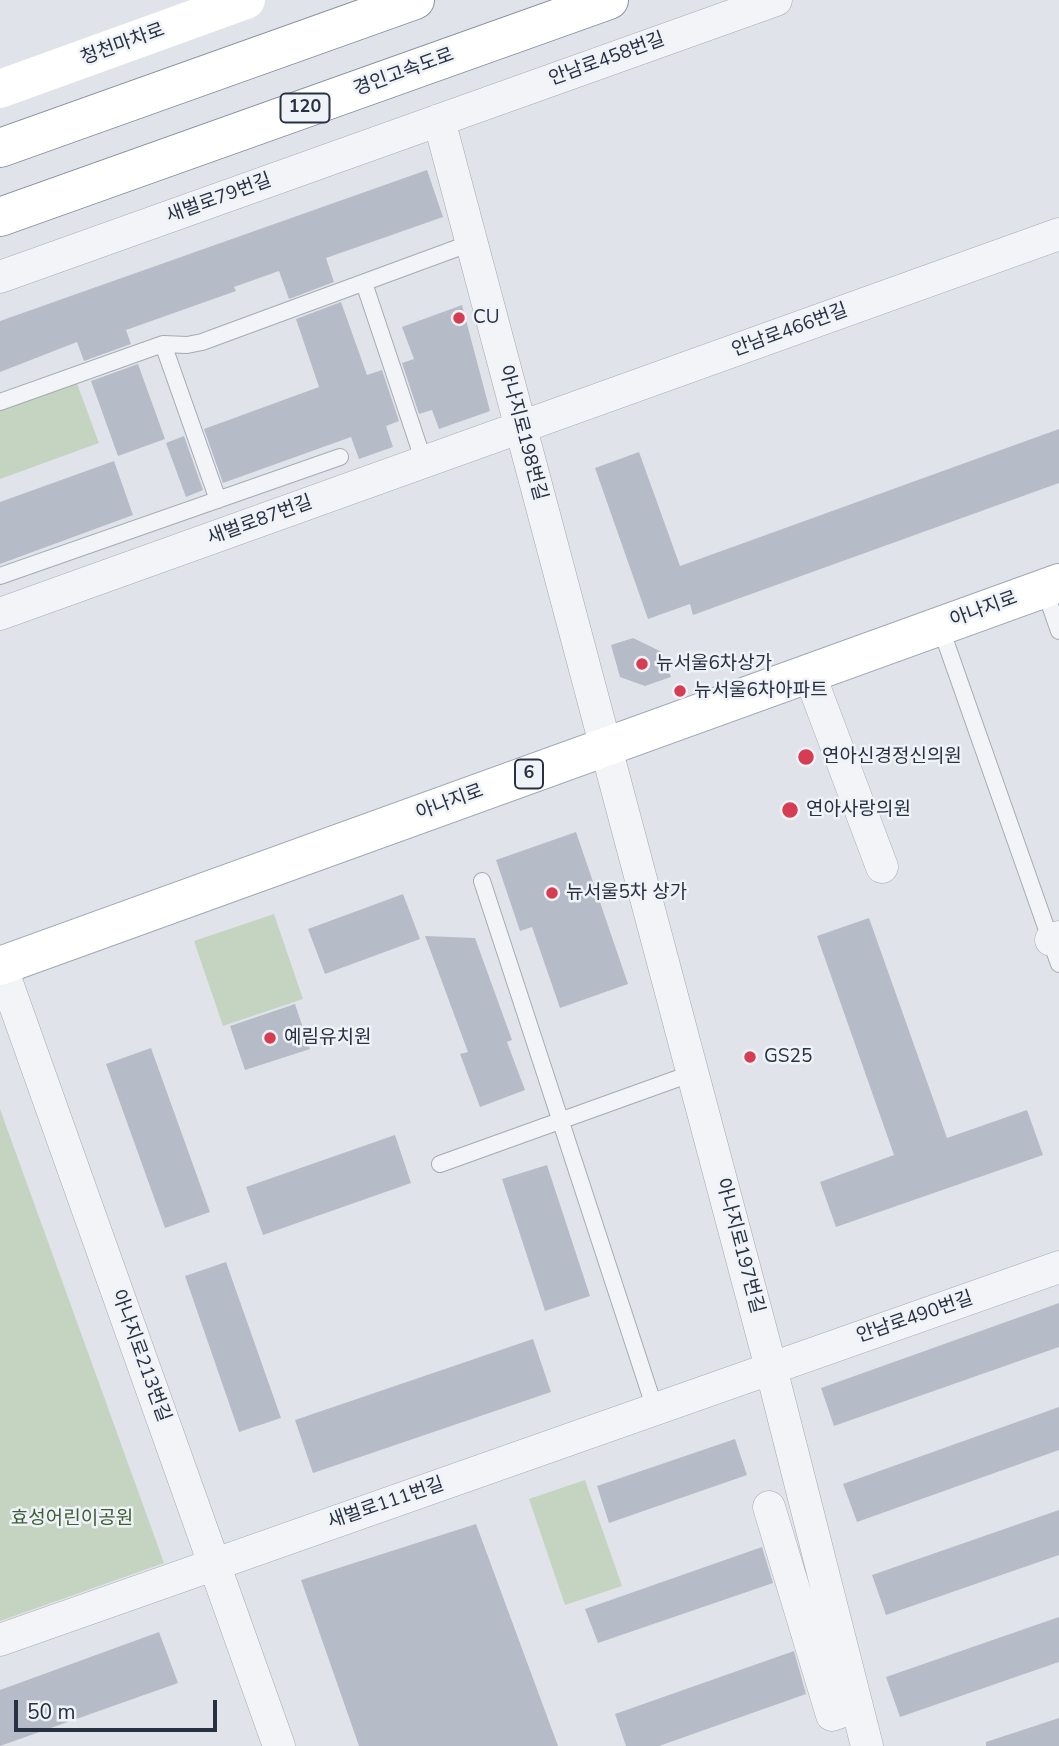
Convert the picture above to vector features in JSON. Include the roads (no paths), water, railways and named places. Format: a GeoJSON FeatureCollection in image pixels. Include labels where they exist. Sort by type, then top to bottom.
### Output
{"type":"FeatureCollection","features":[{"type":"Feature","properties":{"kind":"main road","name":"청천마차로"},"geometry":{"type":"LineString","coordinates":[[0,89],[247,0]]}},
{"type":"Feature","properties":{"kind":"main road"},"geometry":{"type":"LineString","coordinates":[[0,148],[415,0]]}},
{"type":"Feature","properties":{"kind":"main road","name":"경인고속도로"},"geometry":{"type":"LineString","coordinates":[[0,217],[609,0]]}},
{"type":"Feature","properties":{"kind":"main road","name":"아나지로"},"geometry":{"type":"LineString","coordinates":[[1,966],[1051,585]]}},
{"type":"Feature","properties":{"kind":"street","name":"안남로458번길"},"geometry":{"type":"LineString","coordinates":[[439,120],[776,0]]}},
{"type":"Feature","properties":{"kind":"street","name":"아나지로198번길"},"geometry":{"type":"LineString","coordinates":[[439,120],[606,747]]}},
{"type":"Feature","properties":{"kind":"street","name":"새벌로79번길"},"geometry":{"type":"LineString","coordinates":[[0,277],[439,120]]}},
{"type":"Feature","properties":{"kind":"street","name":"안남로466번길"},"geometry":{"type":"LineString","coordinates":[[520,427],[1059,234]]}},
{"type":"Feature","properties":{"kind":"street","name":"새벌로87번길"},"geometry":{"type":"LineString","coordinates":[[0,614],[520,427]]}},
{"type":"Feature","properties":{"kind":"street"},"geometry":{"type":"LineString","coordinates":[[809,673],[882,867]]}},
{"type":"Feature","properties":{"kind":"street","name":"아나지로197번길"},"geometry":{"type":"LineString","coordinates":[[606,747],[771,1368],[867,1746]]}},
{"type":"Feature","properties":{"kind":"street","name":"아나지로213번길"},"geometry":{"type":"LineString","coordinates":[[1,966],[279,1746]]}},
{"type":"Feature","properties":{"kind":"street","name":"안남로490번길"},"geometry":{"type":"LineString","coordinates":[[771,1368],[1059,1267]]}},
{"type":"Feature","properties":{"kind":"street","name":"새벌로111번길"},"geometry":{"type":"LineString","coordinates":[[0,1640],[771,1368]]}},
{"type":"Feature","properties":{"kind":"street"},"geometry":{"type":"LineString","coordinates":[[769,1507],[832,1716],[857,1706]]}},
{"type":"Feature","properties":{"kind":"lane"},"geometry":{"type":"LineString","coordinates":[[0,402],[163,344],[187,345],[202,342],[471,243]]}},
{"type":"Feature","properties":{"kind":"lane"},"geometry":{"type":"LineString","coordinates":[[364,283],[424,462]]}},
{"type":"Feature","properties":{"kind":"lane"},"geometry":{"type":"LineString","coordinates":[[163,344],[218,500]]}},
{"type":"Feature","properties":{"kind":"lane"},"geometry":{"type":"LineString","coordinates":[[0,576],[340,457]]}},
{"type":"Feature","properties":{"kind":"lane"},"geometry":{"type":"LineString","coordinates":[[1051,585],[1059,631]]}},
{"type":"Feature","properties":{"kind":"lane"},"geometry":{"type":"LineString","coordinates":[[940,626],[1056,947]]}},
{"type":"Feature","properties":{"kind":"lane"},"geometry":{"type":"LineString","coordinates":[[482,881],[655,1409]]}},
{"type":"Feature","properties":{"kind":"lane"},"geometry":{"type":"LineString","coordinates":[[440,1164],[693,1073]]}},
{"type":"Feature","properties":{"kind":"place","name":"CU"},"geometry":{"type":"Point","coordinates":[459,318]}},
{"type":"Feature","properties":{"kind":"place","name":"뉴서울6차상가"},"geometry":{"type":"Point","coordinates":[642,664]}},
{"type":"Feature","properties":{"kind":"place","name":"뉴서울6차아파트"},"geometry":{"type":"Point","coordinates":[680,691]}},
{"type":"Feature","properties":{"kind":"place","name":"연아신경정신의원"},"geometry":{"type":"Point","coordinates":[806,757]}},
{"type":"Feature","properties":{"kind":"place","name":"연아사랑의원"},"geometry":{"type":"Point","coordinates":[790,810]}},
{"type":"Feature","properties":{"kind":"place","name":"뉴서울5차 상가"},"geometry":{"type":"Point","coordinates":[552,893]}},
{"type":"Feature","properties":{"kind":"place","name":"예림유치원"},"geometry":{"type":"Point","coordinates":[270,1038]}},
{"type":"Feature","properties":{"kind":"place","name":"GS25"},"geometry":{"type":"Point","coordinates":[750,1057]}},
{"type":"Feature","properties":{"kind":"park label","name":"효성어린이공원"},"geometry":{"type":"Point","coordinates":[72,1519]}}]}
